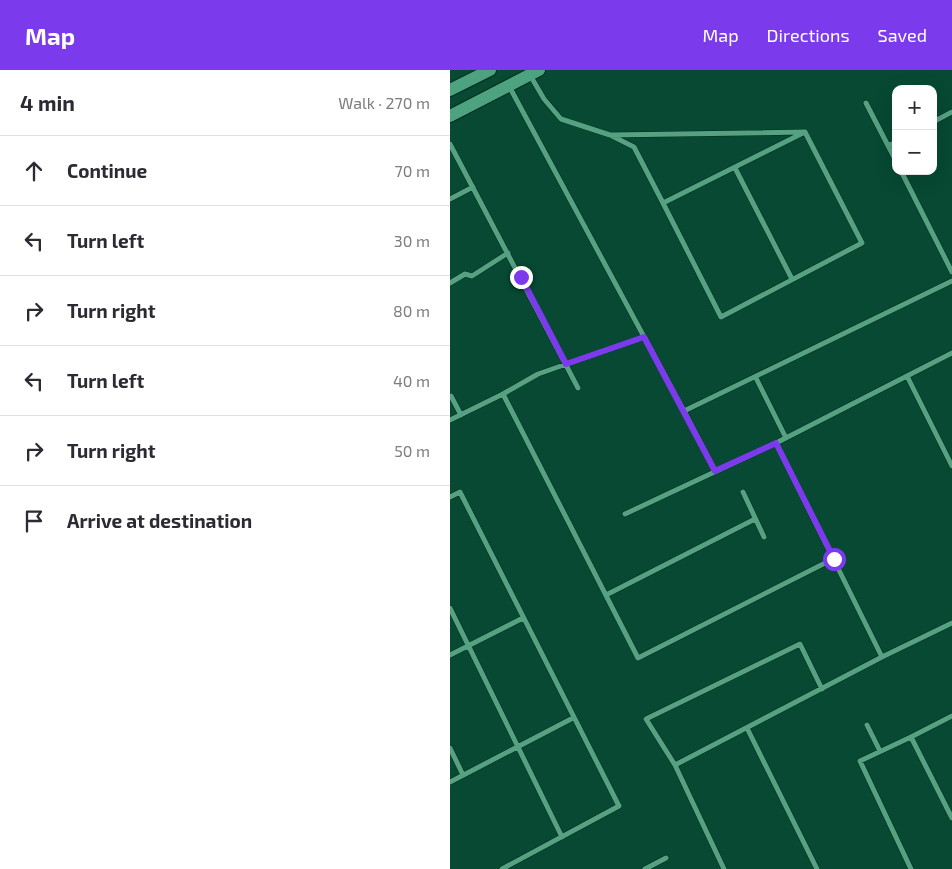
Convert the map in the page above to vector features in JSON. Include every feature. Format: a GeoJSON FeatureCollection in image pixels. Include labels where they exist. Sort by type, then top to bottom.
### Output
{"type":"FeatureCollection","features":[{"type":"Feature","properties":{"kind":"main road"},"geometry":{"type":"LineString","coordinates":[[450,90],[490,70]]}},
{"type":"Feature","properties":{"kind":"main road"},"geometry":{"type":"LineString","coordinates":[[450,116],[534,72]]}},
{"type":"Feature","properties":{"kind":"street"},"geometry":{"type":"LineString","coordinates":[[534,72],[544,100],[560,119],[610,134],[634,147],[721,317],[862,243],[805,132]]}},
{"type":"Feature","properties":{"kind":"street"},"geometry":{"type":"LineString","coordinates":[[509,86],[715,471]]}},
{"type":"Feature","properties":{"kind":"street"},"geometry":{"type":"LineString","coordinates":[[866,103],[892,154]]}},
{"type":"Feature","properties":{"kind":"street"},"geometry":{"type":"LineString","coordinates":[[937,120],[952,112]]}},
{"type":"Feature","properties":{"kind":"street"},"geometry":{"type":"LineString","coordinates":[[610,134],[805,132]]}},
{"type":"Feature","properties":{"kind":"street"},"geometry":{"type":"LineString","coordinates":[[663,203],[805,132]]}},
{"type":"Feature","properties":{"kind":"street"},"geometry":{"type":"LineString","coordinates":[[450,144],[578,388]]}},
{"type":"Feature","properties":{"kind":"street"},"geometry":{"type":"LineString","coordinates":[[888,146],[892,144]]}},
{"type":"Feature","properties":{"kind":"street"},"geometry":{"type":"LineString","coordinates":[[735,168],[792,279]]}},
{"type":"Feature","properties":{"kind":"street"},"geometry":{"type":"LineString","coordinates":[[903,175],[952,272]]}},
{"type":"Feature","properties":{"kind":"street"},"geometry":{"type":"LineString","coordinates":[[450,199],[473,187]]}},
{"type":"Feature","properties":{"kind":"street"},"geometry":{"type":"LineString","coordinates":[[450,283],[465,274],[472,276],[508,254]]}},
{"type":"Feature","properties":{"kind":"street"},"geometry":{"type":"LineString","coordinates":[[684,412],[952,281]]}},
{"type":"Feature","properties":{"kind":"street"},"geometry":{"type":"LineString","coordinates":[[450,420],[538,374],[644,337]]}},
{"type":"Feature","properties":{"kind":"street"},"geometry":{"type":"LineString","coordinates":[[625,514],[776,443],[952,353]]}},
{"type":"Feature","properties":{"kind":"street"},"geometry":{"type":"LineString","coordinates":[[908,376],[952,466]]}},
{"type":"Feature","properties":{"kind":"street"},"geometry":{"type":"LineString","coordinates":[[756,378],[786,438]]}},
{"type":"Feature","properties":{"kind":"street"},"geometry":{"type":"LineString","coordinates":[[502,394],[638,658],[834,559]]}},
{"type":"Feature","properties":{"kind":"street"},"geometry":{"type":"LineString","coordinates":[[452,396],[461,415]]}},
{"type":"Feature","properties":{"kind":"street"},"geometry":{"type":"LineString","coordinates":[[776,443],[882,658]]}},
{"type":"Feature","properties":{"kind":"street"},"geometry":{"type":"LineString","coordinates":[[450,497],[460,492],[619,806],[502,869]]}},
{"type":"Feature","properties":{"kind":"street"},"geometry":{"type":"LineString","coordinates":[[743,492],[764,537]]}},
{"type":"Feature","properties":{"kind":"street"},"geometry":{"type":"LineString","coordinates":[[606,596],[755,519]]}},
{"type":"Feature","properties":{"kind":"street"},"geometry":{"type":"LineString","coordinates":[[450,608],[562,837]]}},
{"type":"Feature","properties":{"kind":"street"},"geometry":{"type":"LineString","coordinates":[[450,655],[523,618]]}},
{"type":"Feature","properties":{"kind":"street"},"geometry":{"type":"LineString","coordinates":[[675,765],[952,622]]}},
{"type":"Feature","properties":{"kind":"street"},"geometry":{"type":"LineString","coordinates":[[724,869],[675,765],[646,719],[800,644],[822,688]]}},
{"type":"Feature","properties":{"kind":"street"},"geometry":{"type":"LineString","coordinates":[[911,869],[860,761],[952,716]]}},
{"type":"Feature","properties":{"kind":"street"},"geometry":{"type":"LineString","coordinates":[[450,782],[573,718]]}},
{"type":"Feature","properties":{"kind":"street"},"geometry":{"type":"LineString","coordinates":[[867,725],[880,751]]}},
{"type":"Feature","properties":{"kind":"street"},"geometry":{"type":"LineString","coordinates":[[747,728],[817,869]]}},
{"type":"Feature","properties":{"kind":"street"},"geometry":{"type":"LineString","coordinates":[[911,737],[952,818]]}},
{"type":"Feature","properties":{"kind":"street"},"geometry":{"type":"LineString","coordinates":[[450,748],[463,774]]}},
{"type":"Feature","properties":{"kind":"street"},"geometry":{"type":"LineString","coordinates":[[645,869],[666,858]]}},
{"type":"Feature","properties":{"kind":"route"},"geometry":{"type":"LineString","coordinates":[[521,277],[566,364],[644,337],[715,471],[776,443],[834,559]]}}]}
